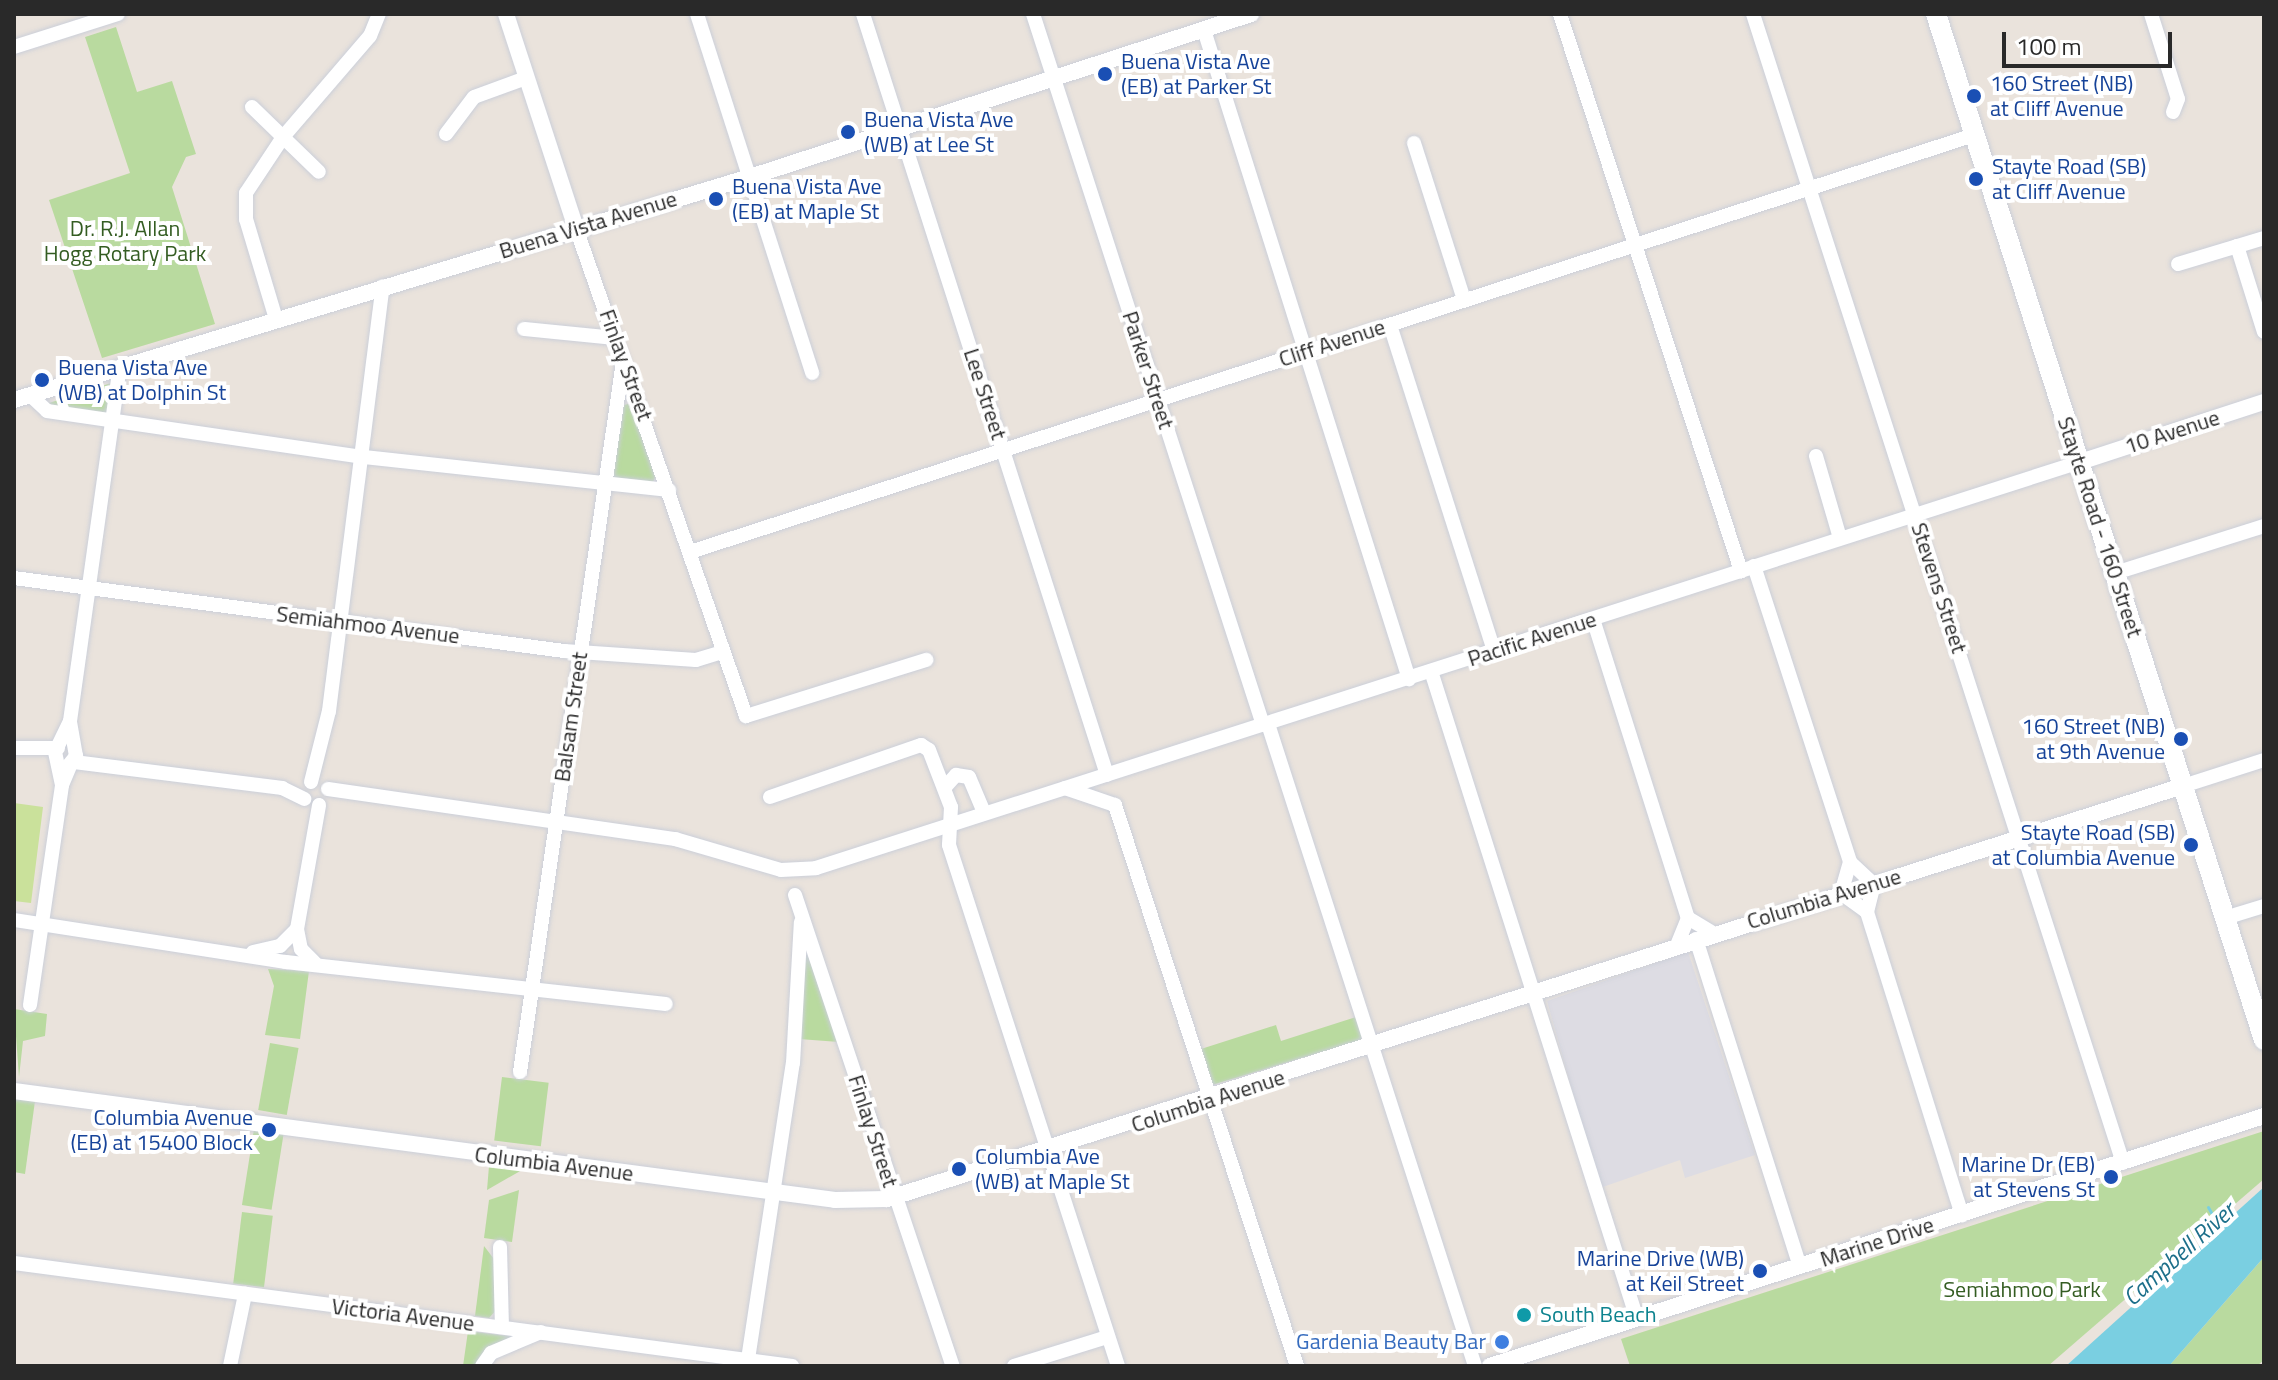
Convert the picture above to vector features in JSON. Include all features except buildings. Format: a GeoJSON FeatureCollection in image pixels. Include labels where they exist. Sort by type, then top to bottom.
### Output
{"type":"FeatureCollection","features":[{"type":"Feature","properties":{"kind":"main road","name":"Stayte Road - 160 Street"},"geometry":{"type":"LineString","coordinates":[[1936,14],[2264,1040]]}},
{"type":"Feature","properties":{"kind":"street"},"geometry":{"type":"LineString","coordinates":[[14,47],[118,14]]}},
{"type":"Feature","properties":{"kind":"street"},"geometry":{"type":"LineString","coordinates":[[276,319],[246,219],[246,193],[283,137],[370,36],[379,14]]}},
{"type":"Feature","properties":{"kind":"street","name":"Finlay Street"},"geometry":{"type":"LineString","coordinates":[[506,14],[576,228],[746,716],[926,660]]}},
{"type":"Feature","properties":{"kind":"street"},"geometry":{"type":"LineString","coordinates":[[697,14],[812,373]]}},
{"type":"Feature","properties":{"kind":"street","name":"Lee Street"},"geometry":{"type":"LineString","coordinates":[[863,14],[1107,775]]}},
{"type":"Feature","properties":{"kind":"street","name":"Parker Street"},"geometry":{"type":"LineString","coordinates":[[1033,14],[1475,1366]]}},
{"type":"Feature","properties":{"kind":"street","name":"Buena Vista Avenue"},"geometry":{"type":"LineString","coordinates":[[22,398],[750,177],[1204,30],[1221,18],[1251,14]]}},
{"type":"Feature","properties":{"kind":"street"},"geometry":{"type":"LineString","coordinates":[[1560,14],[1633,245],[1850,862],[1874,884],[1867,912],[1962,1215]]}},
{"type":"Feature","properties":{"kind":"street","name":"Stevens Street"},"geometry":{"type":"LineString","coordinates":[[1753,14],[2123,1163]]}},
{"type":"Feature","properties":{"kind":"street"},"geometry":{"type":"LineString","coordinates":[[2151,14],[2178,99],[2173,112]]}},
{"type":"Feature","properties":{"kind":"street"},"geometry":{"type":"LineString","coordinates":[[1204,30],[1409,679]]}},
{"type":"Feature","properties":{"kind":"street"},"geometry":{"type":"LineString","coordinates":[[446,134],[474,97],[526,78]]}},
{"type":"Feature","properties":{"kind":"street"},"geometry":{"type":"LineString","coordinates":[[252,107],[319,172]]}},
{"type":"Feature","properties":{"kind":"street","name":"Cliff Avenue"},"geometry":{"type":"LineString","coordinates":[[690,552],[1974,135]]}},
{"type":"Feature","properties":{"kind":"street"},"geometry":{"type":"LineString","coordinates":[[1414,143],[1464,300]]}},
{"type":"Feature","properties":{"kind":"street"},"geometry":{"type":"LineString","coordinates":[[2178,264],[2264,238]]}},
{"type":"Feature","properties":{"kind":"street"},"geometry":{"type":"LineString","coordinates":[[2237,246],[2264,332]]}},
{"type":"Feature","properties":{"kind":"street"},"geometry":{"type":"LineString","coordinates":[[315,963],[301,949],[297,929],[364,457],[383,286]]}},
{"type":"Feature","properties":{"kind":"street"},"geometry":{"type":"LineString","coordinates":[[1390,325],[1494,651]]}},
{"type":"Feature","properties":{"kind":"street"},"geometry":{"type":"LineString","coordinates":[[524,329],[616,338]]}},
{"type":"Feature","properties":{"kind":"street","name":"Balsam Street"},"geometry":{"type":"LineString","coordinates":[[520,1072],[603,483],[623,362]]}},
{"type":"Feature","properties":{"kind":"street"},"geometry":{"type":"LineString","coordinates":[[30,1005],[120,367]]}},
{"type":"Feature","properties":{"kind":"street"},"geometry":{"type":"LineString","coordinates":[[22,398],[47,411],[364,457],[669,490]]}},
{"type":"Feature","properties":{"kind":"street","name":"10 Avenue"},"geometry":{"type":"LineString","coordinates":[[2080,462],[2264,402]]}},
{"type":"Feature","properties":{"kind":"street"},"geometry":{"type":"LineString","coordinates":[[1816,456],[1840,538]]}},
{"type":"Feature","properties":{"kind":"street","name":"Pacific Avenue"},"geometry":{"type":"LineString","coordinates":[[18,749],[316,794],[675,839],[794,870],[952,824],[1266,725],[2080,462]]}},
{"type":"Feature","properties":{"kind":"street"},"geometry":{"type":"LineString","coordinates":[[2115,573],[2264,526]]}},
{"type":"Feature","properties":{"kind":"street","name":"Semiahmoo Avenue"},"geometry":{"type":"LineString","coordinates":[[14,578],[580,652],[696,660],[722,652]]}},
{"type":"Feature","properties":{"kind":"street"},"geometry":{"type":"LineString","coordinates":[[1593,619],[1688,918],[1677,945]]}},
{"type":"Feature","properties":{"kind":"street"},"geometry":{"type":"LineString","coordinates":[[1431,671],[1637,1319]]}},
{"type":"Feature","properties":{"kind":"street"},"geometry":{"type":"LineString","coordinates":[[770,797],[921,745],[946,786],[952,824],[949,845],[1118,1366]]}},
{"type":"Feature","properties":{"kind":"street"},"geometry":{"type":"LineString","coordinates":[[2183,786],[2264,760]]}},
{"type":"Feature","properties":{"kind":"street"},"geometry":{"type":"LineString","coordinates":[[946,786],[956,775],[969,777],[984,813]]}},
{"type":"Feature","properties":{"kind":"street","name":"Columbia Avenue"},"geometry":{"type":"LineString","coordinates":[[14,1091],[769,1192],[895,1198],[1372,1048],[1713,933],[2183,786]]}},
{"type":"Feature","properties":{"kind":"street"},"geometry":{"type":"LineString","coordinates":[[1065,788],[1109,799],[1117,809],[1297,1366]]}},
{"type":"Feature","properties":{"kind":"street"},"geometry":{"type":"LineString","coordinates":[[1850,862],[1841,893],[1867,912]]}},
{"type":"Feature","properties":{"kind":"street","name":"Finlay Street"},"geometry":{"type":"LineString","coordinates":[[795,895],[953,1366]]}},
{"type":"Feature","properties":{"kind":"street"},"geometry":{"type":"LineString","coordinates":[[2225,918],[2264,906]]}},
{"type":"Feature","properties":{"kind":"street"},"geometry":{"type":"LineString","coordinates":[[748,1363],[769,1192],[793,1063],[801,913]]}},
{"type":"Feature","properties":{"kind":"street"},"geometry":{"type":"LineString","coordinates":[[1688,918],[1713,933]]}},
{"type":"Feature","properties":{"kind":"street"},"geometry":{"type":"LineString","coordinates":[[14,920],[315,963],[533,986],[666,1004]]}},
{"type":"Feature","properties":{"kind":"street"},"geometry":{"type":"LineString","coordinates":[[253,952],[280,946],[297,929]]}},
{"type":"Feature","properties":{"kind":"street"},"geometry":{"type":"LineString","coordinates":[[1696,939],[1800,1267]]}},
{"type":"Feature","properties":{"kind":"street","name":"Marine Drive"},"geometry":{"type":"LineString","coordinates":[[1490,1366],[2264,1116]]}},
{"type":"Feature","properties":{"kind":"street"},"geometry":{"type":"LineString","coordinates":[[500,1247],[502,1327]]}},
{"type":"Feature","properties":{"kind":"street","name":"Victoria Avenue"},"geometry":{"type":"LineString","coordinates":[[14,1263],[541,1332],[748,1363],[792,1366]]}},
{"type":"Feature","properties":{"kind":"street"},"geometry":{"type":"LineString","coordinates":[[230,1366],[245,1294]]}},
{"type":"Feature","properties":{"kind":"street"},"geometry":{"type":"LineString","coordinates":[[482,1366],[491,1353],[541,1332]]}},
{"type":"Feature","properties":{"kind":"street"},"geometry":{"type":"LineString","coordinates":[[1014,1366],[1107,1337]]}},
{"type":"Feature","properties":{"kind":"shaded area"},"geometry":{"type":"Polygon","coordinates":[[[1688,952],[1755,1155],[1685,1178],[1680,1160],[1600,1188],[1547,1001],[1688,952]]]}},
{"type":"Feature","properties":{"kind":"green space","name":"Dr. R.J. Allan Hogg Rotary Park"},"geometry":{"type":"Polygon","coordinates":[[[116,27],[137,92],[172,81],[196,154],[186,157],[172,187],[215,324],[102,358],[49,200],[130,173],[85,37],[116,27]]]}},
{"type":"Feature","properties":{"kind":"green space"},"geometry":{"type":"Polygon","coordinates":[[[111,383],[107,414],[46,404],[111,383]]]}},
{"type":"Feature","properties":{"kind":"green space"},"geometry":{"type":"Polygon","coordinates":[[[632,403],[656,475],[653,482],[612,478],[624,405],[632,403]]]}},
{"type":"Feature","properties":{"kind":"green space"},"geometry":{"type":"Polygon","coordinates":[[[14,803],[43,807],[31,903],[14,901],[14,803]]]}},
{"type":"Feature","properties":{"kind":"green space"},"geometry":{"type":"Polygon","coordinates":[[[805,953],[812,961],[839,1042],[799,1039],[805,953]]]}},
{"type":"Feature","properties":{"kind":"green space"},"geometry":{"type":"Polygon","coordinates":[[[268,969],[309,971],[300,1039],[265,1035],[274,986],[268,969]]]}},
{"type":"Feature","properties":{"kind":"green space"},"geometry":{"type":"Polygon","coordinates":[[[14,1009],[47,1014],[45,1036],[23,1041],[19,1077],[14,1009]]]}},
{"type":"Feature","properties":{"kind":"green space"},"geometry":{"type":"Polygon","coordinates":[[[1356,1017],[1362,1040],[1212,1085],[1201,1049],[1276,1025],[1281,1041],[1356,1017]]]}},
{"type":"Feature","properties":{"kind":"green space"},"geometry":{"type":"Polygon","coordinates":[[[270,1043],[299,1048],[287,1115],[258,1110],[270,1043]]]}},
{"type":"Feature","properties":{"kind":"green space"},"geometry":{"type":"Polygon","coordinates":[[[502,1077],[549,1083],[541,1146],[494,1141],[502,1077]]]}},
{"type":"Feature","properties":{"kind":"green space"},"geometry":{"type":"Polygon","coordinates":[[[14,1099],[35,1101],[25,1174],[14,1172],[14,1099]]]}},
{"type":"Feature","properties":{"kind":"green space"},"geometry":{"type":"Polygon","coordinates":[[[254,1129],[284,1134],[272,1210],[242,1205],[254,1129]]]}},
{"type":"Feature","properties":{"kind":"green space","name":"Semiahmoo Park"},"geometry":{"type":"Polygon","coordinates":[[[2264,1131],[2264,1179],[2048,1366],[1630,1366],[1621,1339],[2264,1131]]]}},
{"type":"Feature","properties":{"kind":"green space"},"geometry":{"type":"Polygon","coordinates":[[[489,1166],[522,1170],[487,1190],[489,1166]]]}},
{"type":"Feature","properties":{"kind":"green space"},"geometry":{"type":"Polygon","coordinates":[[[519,1190],[512,1242],[484,1238],[489,1200],[519,1190]]]}},
{"type":"Feature","properties":{"kind":"green space"},"geometry":{"type":"Polygon","coordinates":[[[242,1212],[273,1216],[264,1287],[233,1283],[242,1212]]]}},
{"type":"Feature","properties":{"kind":"green space"},"geometry":{"type":"Polygon","coordinates":[[[484,1246],[494,1259],[499,1307],[489,1318],[475,1316],[484,1246]]]}},
{"type":"Feature","properties":{"kind":"green space"},"geometry":{"type":"Polygon","coordinates":[[[2264,1257],[2264,1360],[2257,1366],[2169,1366],[2264,1257]]]}},
{"type":"Feature","properties":{"kind":"green space"},"geometry":{"type":"Polygon","coordinates":[[[468,1331],[515,1337],[488,1348],[475,1366],[463,1366],[468,1331]]]}},
{"type":"Feature","properties":{"kind":"water"},"geometry":{"type":"Polygon","coordinates":[[[2264,1187],[2264,1257],[2169,1366],[2066,1366],[2264,1187]]]}},
{"type":"Feature","properties":{"kind":"waterway","name":"Campbell River"},"geometry":{"type":"LineString","coordinates":[[2208,1207],[2218,1225]]}},
{"type":"Feature","properties":{"kind":"place","name":"Buena Vista Ave (EB) at Parker St"},"geometry":{"type":"Point","coordinates":[1105,74]}},
{"type":"Feature","properties":{"kind":"place","name":"160 Street (NB) at Cliff Avenue"},"geometry":{"type":"Point","coordinates":[1974,96]}},
{"type":"Feature","properties":{"kind":"place","name":"Buena Vista Ave (WB) at Lee St"},"geometry":{"type":"Point","coordinates":[848,132]}},
{"type":"Feature","properties":{"kind":"place","name":"Stayte Road (SB) at Cliff Avenue"},"geometry":{"type":"Point","coordinates":[1976,179]}},
{"type":"Feature","properties":{"kind":"place","name":"Buena Vista Ave (EB) at Maple St"},"geometry":{"type":"Point","coordinates":[716,199]}},
{"type":"Feature","properties":{"kind":"place","name":"Buena Vista Ave (WB) at Dolphin St"},"geometry":{"type":"Point","coordinates":[42,380]}},
{"type":"Feature","properties":{"kind":"place","name":"160 Street (NB) at 9th Avenue"},"geometry":{"type":"Point","coordinates":[2181,739]}},
{"type":"Feature","properties":{"kind":"place","name":"Stayte Road (SB) at Columbia Avenue"},"geometry":{"type":"Point","coordinates":[2191,845]}},
{"type":"Feature","properties":{"kind":"place","name":"Columbia Avenue (EB) at 15400 Block"},"geometry":{"type":"Point","coordinates":[269,1130]}},
{"type":"Feature","properties":{"kind":"place","name":"Columbia Ave (WB) at Maple St"},"geometry":{"type":"Point","coordinates":[959,1169]}},
{"type":"Feature","properties":{"kind":"place","name":"Marine Dr (EB) at Stevens St"},"geometry":{"type":"Point","coordinates":[2111,1177]}},
{"type":"Feature","properties":{"kind":"place","name":"Marine Drive (WB) at Keil Street"},"geometry":{"type":"Point","coordinates":[1760,1271]}},
{"type":"Feature","properties":{"kind":"place","name":"South Beach"},"geometry":{"type":"Point","coordinates":[1524,1315]}},
{"type":"Feature","properties":{"kind":"place","name":"Gardenia Beauty Bar"},"geometry":{"type":"Point","coordinates":[1502,1342]}}]}
